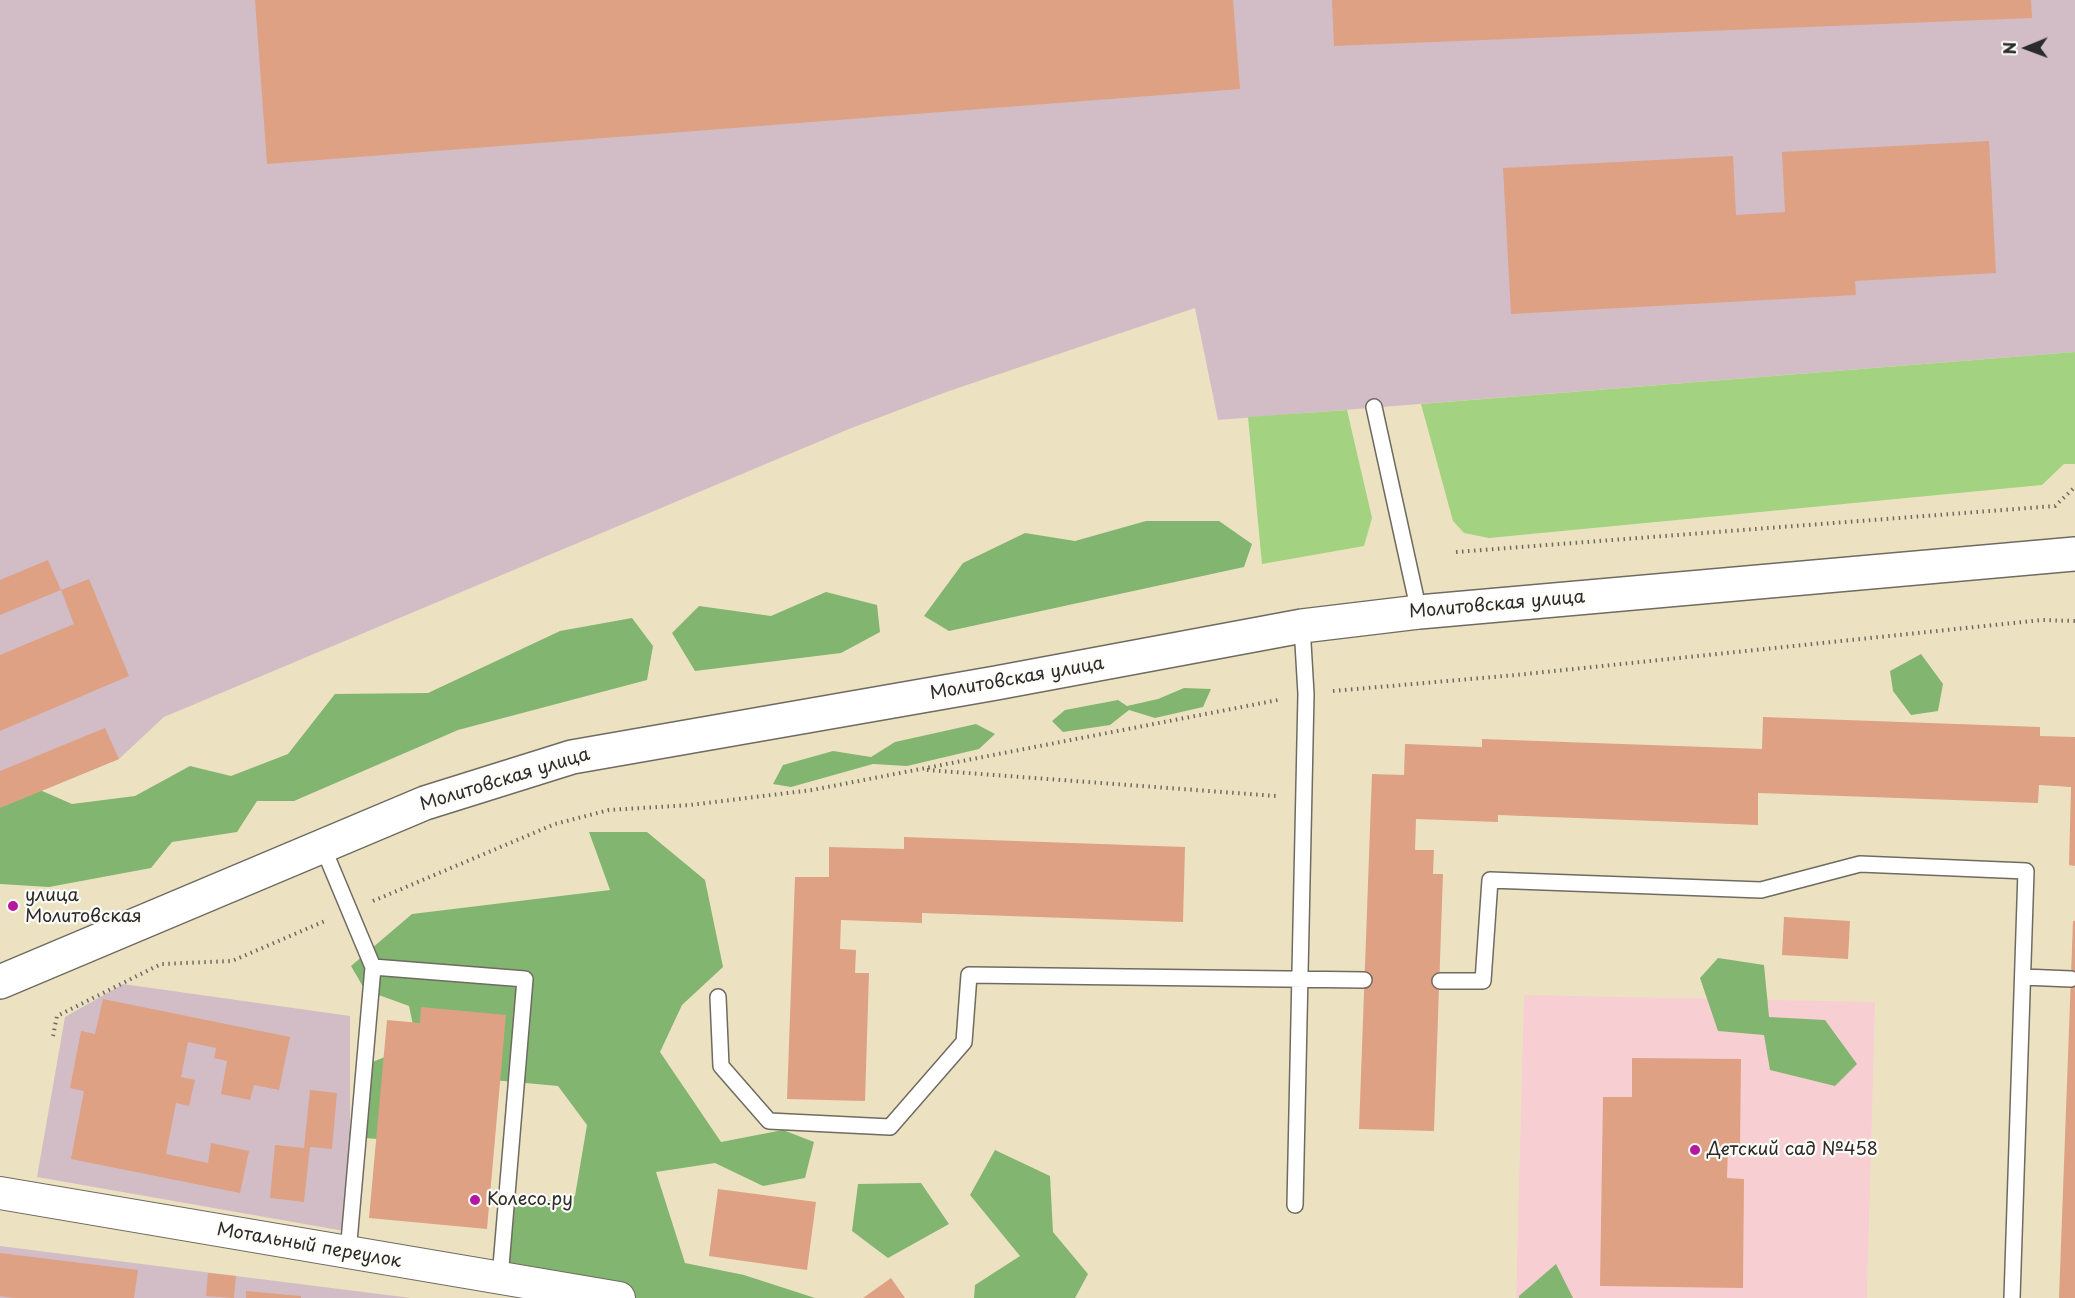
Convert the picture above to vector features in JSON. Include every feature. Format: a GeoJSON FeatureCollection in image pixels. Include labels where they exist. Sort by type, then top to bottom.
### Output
{"type":"FeatureCollection","features":[{"type":"Feature","properties":{"kind":"street","name":"Молитовская улица"},"geometry":{"type":"LineString","coordinates":[[0,982],[425,803],[572,757],[1008,681],[1302,626],[1419,612],[2075,554]]}},
{"type":"Feature","properties":{"kind":"street","name":"Мотальный переулок"},"geometry":{"type":"LineString","coordinates":[[0,1193],[619,1298]]}},
{"type":"Feature","properties":{"kind":"lane"},"geometry":{"type":"LineString","coordinates":[[1374,407],[1419,612]]}},
{"type":"Feature","properties":{"kind":"lane"},"geometry":{"type":"LineString","coordinates":[[1295,1205],[1306,694],[1302,626]]}},
{"type":"Feature","properties":{"kind":"lane"},"geometry":{"type":"LineString","coordinates":[[322,845],[373,967],[348,1253]]}},
{"type":"Feature","properties":{"kind":"lane"},"geometry":{"type":"LineString","coordinates":[[1440,981],[1483,981],[1490,880],[1761,890],[1860,864],[2026,871],[2012,1298]]}},
{"type":"Feature","properties":{"kind":"lane"},"geometry":{"type":"LineString","coordinates":[[373,967],[525,979],[500,1278]]}},
{"type":"Feature","properties":{"kind":"lane"},"geometry":{"type":"LineString","coordinates":[[718,997],[721,1066],[769,1121],[890,1127],[964,1042],[969,975],[1364,980]]}},
{"type":"Feature","properties":{"kind":"lane"},"geometry":{"type":"LineString","coordinates":[[2023,978],[2071,979]]}},
{"type":"Feature","properties":{"kind":"path"},"geometry":{"type":"LineString","coordinates":[[1456,552],[2055,506],[2075,487]]}},
{"type":"Feature","properties":{"kind":"path"},"geometry":{"type":"LineString","coordinates":[[53,1036],[57,1016],[161,964],[232,961],[555,824],[609,810],[690,805],[813,790],[1306,694],[1516,675],[2042,620],[2075,621]]}},
{"type":"Feature","properties":{"kind":"path"},"geometry":{"type":"LineString","coordinates":[[920,769],[1304,798]]}},
{"type":"Feature","properties":{"kind":"shaded area"},"geometry":{"type":"Polygon","coordinates":[[[0,0],[2075,0],[2075,352],[1218,420],[1195,308],[949,391],[849,429],[164,717],[119,759],[0,808],[0,0]]]}},
{"type":"Feature","properties":{"kind":"shaded area"},"geometry":{"type":"Polygon","coordinates":[[[123,984],[350,1016],[350,1232],[37,1177],[65,1017],[123,984]]]}},
{"type":"Feature","properties":{"kind":"shaded area","name":"Детский сад №458"},"geometry":{"type":"Polygon","coordinates":[[[1524,995],[1875,1002],[1867,1298],[1516,1298],[1524,995]]]}},
{"type":"Feature","properties":{"kind":"shaded area"},"geometry":{"type":"Polygon","coordinates":[[[0,1246],[236,1276],[411,1298],[0,1298],[0,1246]]]}},
{"type":"Feature","properties":{"kind":"green space"},"geometry":{"type":"Polygon","coordinates":[[[2075,352],[2075,464],[2064,464],[2042,485],[1489,538],[1464,533],[1453,521],[1421,404],[2075,352]]]}},
{"type":"Feature","properties":{"kind":"green space"},"geometry":{"type":"Polygon","coordinates":[[[1347,410],[1372,518],[1364,546],[1262,564],[1248,417],[1347,410]]]}},
{"type":"Feature","properties":{"kind":"green space"},"geometry":{"type":"Polygon","coordinates":[[[1146,521],[1219,521],[1252,544],[1244,567],[949,631],[924,616],[963,563],[1025,533],[1075,541],[1146,521]]]}},
{"type":"Feature","properties":{"kind":"green space"},"geometry":{"type":"Polygon","coordinates":[[[826,592],[877,605],[880,632],[841,653],[695,671],[672,633],[699,606],[771,616],[826,592]]]}},
{"type":"Feature","properties":{"kind":"green space"},"geometry":{"type":"Polygon","coordinates":[[[632,618],[653,646],[647,680],[458,730],[294,801],[257,801],[237,832],[172,842],[151,868],[49,887],[0,884],[0,798],[33,787],[72,804],[135,796],[190,766],[231,776],[288,754],[335,694],[428,693],[560,631],[632,618]]]}},
{"type":"Feature","properties":{"kind":"green space"},"geometry":{"type":"Polygon","coordinates":[[[1921,654],[1943,684],[1938,711],[1911,715],[1893,691],[1890,671],[1921,654]]]}},
{"type":"Feature","properties":{"kind":"green space"},"geometry":{"type":"Polygon","coordinates":[[[1184,688],[1211,689],[1203,707],[1155,718],[1129,710],[1110,725],[1063,732],[1052,721],[1065,710],[1118,700],[1127,706],[1158,699],[1184,688]]]}},
{"type":"Feature","properties":{"kind":"green space"},"geometry":{"type":"Polygon","coordinates":[[[976,724],[995,734],[979,749],[907,766],[873,764],[791,787],[773,784],[783,765],[833,751],[871,757],[895,742],[976,724]]]}},
{"type":"Feature","properties":{"kind":"green space"},"geometry":{"type":"Polygon","coordinates":[[[589,832],[647,832],[705,880],[723,967],[682,1005],[660,1052],[721,1142],[783,1130],[814,1142],[805,1178],[763,1186],[715,1163],[656,1172],[685,1263],[744,1275],[815,1298],[531,1298],[495,1240],[505,1207],[575,1196],[587,1125],[558,1086],[460,1077],[378,1139],[349,1137],[360,1067],[417,1044],[409,1006],[365,990],[351,966],[412,914],[610,890],[589,832]]]}},
{"type":"Feature","properties":{"kind":"green space"},"geometry":{"type":"Polygon","coordinates":[[[1718,958],[1764,965],[1769,1017],[1825,1020],[1857,1064],[1835,1086],[1770,1070],[1764,1035],[1718,1031],[1700,978],[1718,958]]]}},
{"type":"Feature","properties":{"kind":"green space"},"geometry":{"type":"Polygon","coordinates":[[[995,1150],[1050,1176],[1053,1232],[1088,1274],[1075,1298],[974,1298],[975,1285],[1020,1256],[970,1195],[995,1150]]]}},
{"type":"Feature","properties":{"kind":"green space"},"geometry":{"type":"Polygon","coordinates":[[[921,1183],[949,1224],[888,1258],[852,1231],[858,1184],[921,1183]]]}},
{"type":"Feature","properties":{"kind":"green space"},"geometry":{"type":"Polygon","coordinates":[[[1556,1264],[1573,1298],[1519,1298],[1519,1296],[1556,1264]]]}},
{"type":"Feature","properties":{"kind":"building"},"geometry":{"type":"Polygon","coordinates":[[[255,0],[1233,0],[1240,89],[267,164],[255,0]]]}},
{"type":"Feature","properties":{"kind":"building"},"geometry":{"type":"Polygon","coordinates":[[[1332,0],[2031,0],[2032,18],[1334,46],[1332,0]]]}},
{"type":"Feature","properties":{"kind":"building"},"geometry":{"type":"Polygon","coordinates":[[[1989,141],[1996,273],[1855,281],[1856,295],[1511,314],[1503,168],[1733,156],[1736,215],[1785,212],[1782,152],[1989,141]]]}},
{"type":"Feature","properties":{"kind":"building"},"geometry":{"type":"Polygon","coordinates":[[[48,560],[61,590],[0,615],[0,580],[48,560]]]}},
{"type":"Feature","properties":{"kind":"building"},"geometry":{"type":"Polygon","coordinates":[[[89,579],[129,676],[0,731],[0,655],[74,624],[61,590],[89,579]]]}},
{"type":"Feature","properties":{"kind":"building"},"geometry":{"type":"Polygon","coordinates":[[[1763,717],[2040,727],[2040,736],[2075,737],[2075,866],[2069,865],[2071,787],[2039,785],[2038,803],[1758,793],[1758,825],[1498,815],[1498,822],[1416,819],[1415,850],[1434,850],[1433,874],[1443,874],[1434,1131],[1359,1129],[1372,774],[1404,775],[1405,744],[1482,747],[1482,739],[1762,749],[1763,717]]]}},
{"type":"Feature","properties":{"kind":"building"},"geometry":{"type":"Polygon","coordinates":[[[105,728],[119,759],[0,808],[0,771],[105,728]]]}},
{"type":"Feature","properties":{"kind":"building"},"geometry":{"type":"Polygon","coordinates":[[[904,837],[1185,847],[1183,922],[922,913],[922,923],[841,920],[840,949],[856,950],[855,973],[869,973],[865,1101],[787,1099],[795,877],[829,877],[829,847],[904,849],[904,837]]]}},
{"type":"Feature","properties":{"kind":"building"},"geometry":{"type":"Polygon","coordinates":[[[1784,917],[1850,921],[1848,959],[1782,955],[1784,917]]]}},
{"type":"Feature","properties":{"kind":"building"},"geometry":{"type":"Polygon","coordinates":[[[2073,921],[2075,921],[2075,1298],[2059,1298],[2073,921]]]}},
{"type":"Feature","properties":{"kind":"building"},"geometry":{"type":"Polygon","coordinates":[[[103,999],[290,1037],[279,1090],[254,1085],[250,1100],[221,1094],[227,1061],[214,1058],[216,1048],[188,1042],[181,1077],[195,1080],[189,1106],[176,1103],[166,1154],[208,1163],[211,1143],[249,1151],[240,1193],[71,1159],[84,1091],[70,1088],[81,1031],[95,1034],[103,999]]]}},
{"type":"Feature","properties":{"kind":"building"},"geometry":{"type":"Polygon","coordinates":[[[421,1007],[506,1015],[487,1229],[369,1218],[387,1020],[420,1023],[421,1007]]]}},
{"type":"Feature","properties":{"kind":"building"},"geometry":{"type":"Polygon","coordinates":[[[1632,1058],[1741,1059],[1740,1146],[1728,1146],[1727,1178],[1744,1179],[1743,1288],[1600,1286],[1603,1097],[1632,1097],[1632,1058]]]}},
{"type":"Feature","properties":{"kind":"building"},"geometry":{"type":"Polygon","coordinates":[[[310,1090],[337,1093],[332,1149],[310,1147],[304,1202],[270,1198],[275,1145],[304,1148],[310,1090]]]}},
{"type":"Feature","properties":{"kind":"building"},"geometry":{"type":"Polygon","coordinates":[[[718,1189],[816,1202],[807,1270],[709,1256],[718,1189]]]}},
{"type":"Feature","properties":{"kind":"building"},"geometry":{"type":"Polygon","coordinates":[[[0,1253],[138,1270],[134,1298],[0,1296],[0,1253]]]}},
{"type":"Feature","properties":{"kind":"building"},"geometry":{"type":"Polygon","coordinates":[[[208,1273],[236,1276],[234,1298],[206,1296],[208,1273]]]}},
{"type":"Feature","properties":{"kind":"building"},"geometry":{"type":"Polygon","coordinates":[[[891,1278],[905,1298],[863,1298],[891,1278]]]}},
{"type":"Feature","properties":{"kind":"building"},"geometry":{"type":"Polygon","coordinates":[[[246,1291],[301,1296],[301,1298],[246,1298],[246,1291]]]}},
{"type":"Feature","properties":{"kind":"place","name":"улица Молитовская"},"geometry":{"type":"Point","coordinates":[13,906]}},
{"type":"Feature","properties":{"kind":"place","name":"Детский сад №458"},"geometry":{"type":"Point","coordinates":[1695,1150]}},
{"type":"Feature","properties":{"kind":"place","name":"Колесо.ру"},"geometry":{"type":"Point","coordinates":[475,1200]}}]}
